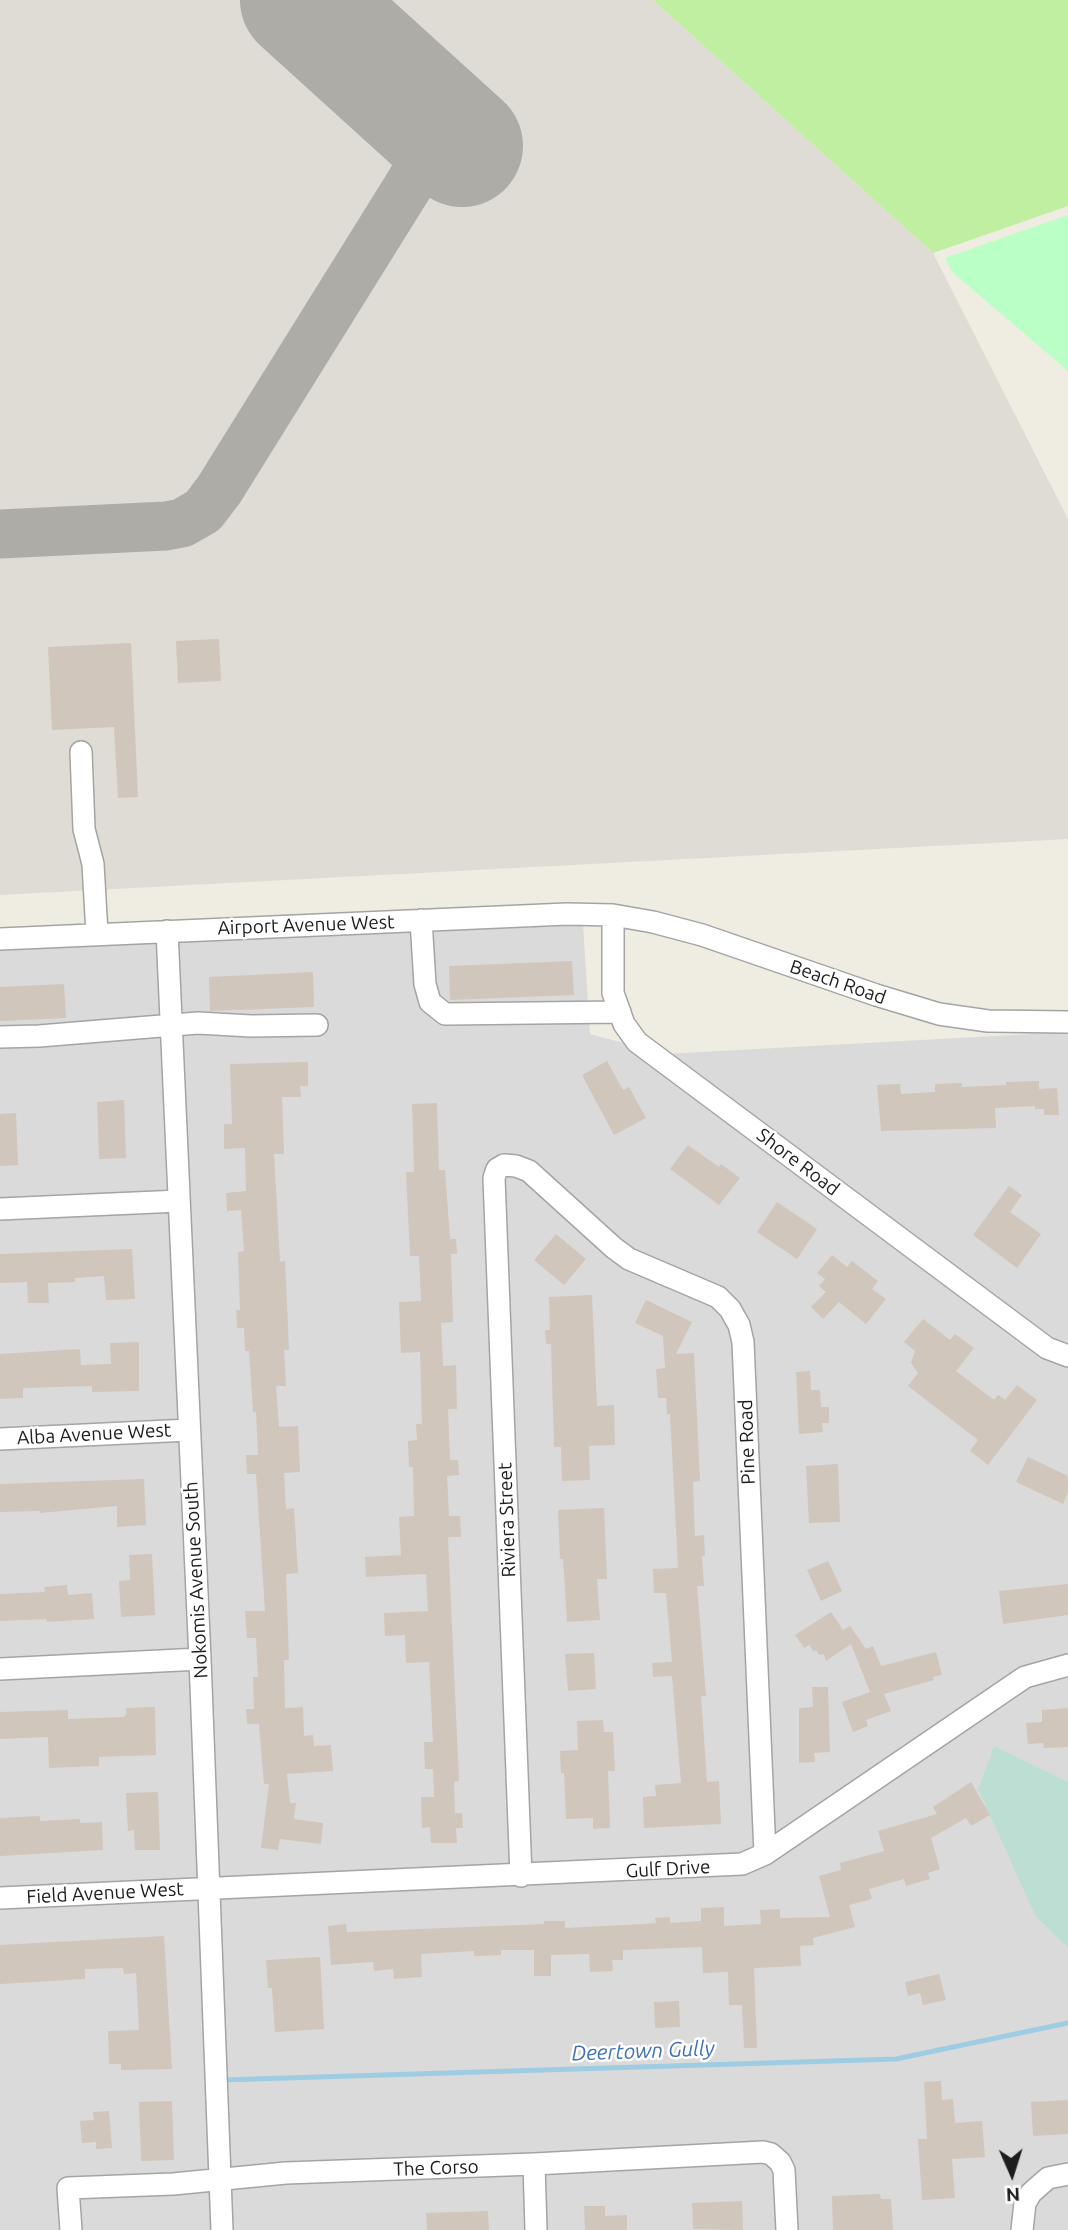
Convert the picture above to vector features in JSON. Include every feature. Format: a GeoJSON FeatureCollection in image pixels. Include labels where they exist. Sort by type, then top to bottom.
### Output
{"type":"FeatureCollection","features":[{"type":"Feature","properties":{"kind":"street"},"geometry":{"type":"LineString","coordinates":[[81,752],[83,829],[93,864],[97,934]]}},
{"type":"Feature","properties":{"kind":"street","name":"Airport Avenue West"},"geometry":{"type":"LineString","coordinates":[[0,939],[567,914],[612,915]]}},
{"type":"Feature","properties":{"kind":"street","name":"Shore Road"},"geometry":{"type":"LineString","coordinates":[[612,915],[613,993],[624,1024],[637,1042],[1047,1348],[1068,1356]]}},
{"type":"Feature","properties":{"kind":"street","name":"Beach Road"},"geometry":{"type":"LineString","coordinates":[[612,915],[702,935],[939,1014],[988,1021],[1068,1022]]}},
{"type":"Feature","properties":{"kind":"street"},"geometry":{"type":"LineString","coordinates":[[421,920],[425,984],[430,1002],[445,1014],[620,1013]]}},
{"type":"Feature","properties":{"kind":"street","name":"Nokomis Avenue South"},"geometry":{"type":"LineString","coordinates":[[167,931],[200,1659],[222,2230]]}},
{"type":"Feature","properties":{"kind":"street"},"geometry":{"type":"LineString","coordinates":[[0,1037],[89,1033],[171,1024],[317,1025]]}},
{"type":"Feature","properties":{"kind":"street","name":"Pine Road"},"geometry":{"type":"LineString","coordinates":[[500,1167],[516,1166],[529,1171],[629,1259],[718,1297],[730,1309],[739,1325],[743,1356],[765,1854]]}},
{"type":"Feature","properties":{"kind":"street","name":"Riviera Street"},"geometry":{"type":"LineString","coordinates":[[500,1167],[494,1178],[521,1875]]}},
{"type":"Feature","properties":{"kind":"street"},"geometry":{"type":"LineString","coordinates":[[0,1209],[179,1200]]}},
{"type":"Feature","properties":{"kind":"street","name":"Alba Avenue West"},"geometry":{"type":"LineString","coordinates":[[0,1438],[189,1430]]}},
{"type":"Feature","properties":{"kind":"street"},"geometry":{"type":"LineString","coordinates":[[0,1669],[200,1659]]}},
{"type":"Feature","properties":{"kind":"street","name":"Gulf Drive"},"geometry":{"type":"LineString","coordinates":[[209,1888],[730,1866],[754,1860],[1025,1676],[1068,1665]]}},
{"type":"Feature","properties":{"kind":"street","name":"Field Avenue West"},"geometry":{"type":"LineString","coordinates":[[0,1898],[209,1888]]}},
{"type":"Feature","properties":{"kind":"street","name":"The Corso"},"geometry":{"type":"LineString","coordinates":[[71,2230],[68,2188],[286,2173],[762,2152],[771,2154],[780,2162],[785,2180],[788,2230]]}},
{"type":"Feature","properties":{"kind":"street"},"geometry":{"type":"LineString","coordinates":[[534,2164],[537,2230]]}},
{"type":"Feature","properties":{"kind":"street"},"geometry":{"type":"LineString","coordinates":[[1022,2230],[1025,2203],[1031,2193],[1048,2178],[1068,2174]]}},
{"type":"Feature","properties":{"kind":"shaded area"},"geometry":{"type":"Polygon","coordinates":[[[0,0],[653,0],[933,253],[1068,519],[1068,839],[0,895],[0,0]]]}},
{"type":"Feature","properties":{"kind":"shaded area"},"geometry":{"type":"Polygon","coordinates":[[[583,925],[590,1034],[665,1054],[1068,1032],[1068,1782],[1045,1772],[1036,1917],[1068,1948],[1068,2230],[0,2230],[0,950],[583,925]]]}},
{"type":"Feature","properties":{"kind":"shaded area"},"geometry":{"type":"Polygon","coordinates":[[[994,1746],[1068,1782],[1068,1948],[1036,1917],[978,1789],[994,1746]]]}},
{"type":"Feature","properties":{"kind":"green space"},"geometry":{"type":"Polygon","coordinates":[[[653,0],[1068,0],[1068,206],[933,253],[653,0]]]}},
{"type":"Feature","properties":{"kind":"green space"},"geometry":{"type":"Polygon","coordinates":[[[1068,215],[1068,371],[952,272],[945,258],[1068,215]]]}},
{"type":"Feature","properties":{"kind":"building"},"geometry":{"type":"Polygon","coordinates":[[[219,639],[221,681],[178,683],[176,641],[219,639]]]}},
{"type":"Feature","properties":{"kind":"building"},"geometry":{"type":"Polygon","coordinates":[[[131,643],[138,797],[118,798],[114,727],[52,730],[48,647],[131,643]]]}},
{"type":"Feature","properties":{"kind":"building"},"geometry":{"type":"Polygon","coordinates":[[[572,961],[574,995],[450,1000],[449,966],[572,961]]]}},
{"type":"Feature","properties":{"kind":"building"},"geometry":{"type":"Polygon","coordinates":[[[313,972],[314,1007],[210,1011],[209,977],[313,972]]]}},
{"type":"Feature","properties":{"kind":"building"},"geometry":{"type":"Polygon","coordinates":[[[64,984],[66,1018],[0,1021],[0,987],[64,984]]]}},
{"type":"Feature","properties":{"kind":"building"},"geometry":{"type":"Polygon","coordinates":[[[607,1061],[623,1090],[629,1087],[646,1118],[614,1135],[582,1075],[607,1061]]]}},
{"type":"Feature","properties":{"kind":"building"},"geometry":{"type":"Polygon","coordinates":[[[308,1062],[308,1086],[300,1086],[301,1097],[282,1097],[284,1154],[274,1154],[280,1262],[285,1261],[289,1350],[284,1350],[286,1386],[276,1386],[279,1427],[298,1426],[300,1472],[284,1473],[286,1509],[294,1508],[298,1573],[286,1574],[289,1660],[284,1660],[285,1708],[303,1707],[304,1736],[313,1735],[314,1746],[331,1745],[333,1771],[287,1774],[290,1803],[296,1803],[294,1819],[323,1823],[321,1844],[280,1839],[278,1850],[261,1848],[269,1784],[264,1784],[259,1724],[247,1724],[246,1709],[254,1709],[253,1677],[258,1677],[256,1638],[247,1638],[245,1611],[265,1611],[256,1474],[247,1474],[246,1455],[258,1455],[256,1412],[253,1412],[249,1351],[245,1351],[244,1328],[237,1328],[236,1310],[240,1310],[238,1252],[244,1251],[241,1210],[227,1211],[226,1193],[246,1191],[245,1148],[224,1149],[224,1124],[232,1124],[230,1064],[308,1062]]]}},
{"type":"Feature","properties":{"kind":"building"},"geometry":{"type":"Polygon","coordinates":[[[1039,1081],[1039,1089],[1057,1088],[1059,1115],[1044,1115],[1044,1109],[1035,1109],[1035,1106],[995,1108],[996,1128],[881,1131],[877,1085],[900,1084],[901,1094],[935,1092],[935,1084],[961,1083],[962,1087],[1039,1081]]]}},
{"type":"Feature","properties":{"kind":"building"},"geometry":{"type":"Polygon","coordinates":[[[124,1100],[126,1158],[99,1159],[97,1102],[124,1100]]]}},
{"type":"Feature","properties":{"kind":"building"},"geometry":{"type":"Polygon","coordinates":[[[437,1103],[439,1170],[445,1170],[450,1239],[456,1239],[457,1254],[451,1254],[453,1322],[441,1323],[443,1366],[456,1365],[457,1409],[448,1409],[450,1460],[458,1460],[459,1475],[447,1476],[449,1516],[460,1516],[461,1537],[448,1537],[459,1781],[454,1782],[455,1813],[462,1813],[463,1828],[456,1828],[457,1843],[431,1843],[430,1827],[422,1828],[421,1797],[434,1797],[433,1769],[425,1769],[424,1742],[433,1742],[429,1662],[406,1663],[405,1635],[385,1636],[384,1613],[428,1611],[426,1574],[366,1577],[365,1557],[401,1555],[399,1517],[414,1516],[413,1467],[409,1467],[408,1441],[417,1440],[416,1424],[422,1424],[420,1352],[401,1353],[399,1302],[421,1301],[419,1256],[410,1256],[406,1172],[414,1172],[412,1104],[437,1103]]]}},
{"type":"Feature","properties":{"kind":"building"},"geometry":{"type":"Polygon","coordinates":[[[16,1113],[18,1165],[0,1166],[0,1114],[16,1113]]]}},
{"type":"Feature","properties":{"kind":"building"},"geometry":{"type":"Polygon","coordinates":[[[688,1145],[740,1178],[719,1205],[670,1169],[688,1145]]]}},
{"type":"Feature","properties":{"kind":"building"},"geometry":{"type":"Polygon","coordinates":[[[1009,1186],[1022,1195],[1010,1212],[1041,1234],[1017,1268],[973,1235],[1009,1186]]]}},
{"type":"Feature","properties":{"kind":"building"},"geometry":{"type":"Polygon","coordinates":[[[777,1202],[817,1229],[797,1259],[757,1232],[777,1202]]]}},
{"type":"Feature","properties":{"kind":"building"},"geometry":{"type":"Polygon","coordinates":[[[556,1234],[586,1259],[564,1285],[534,1260],[556,1234]]]}},
{"type":"Feature","properties":{"kind":"building"},"geometry":{"type":"Polygon","coordinates":[[[132,1249],[135,1299],[106,1300],[104,1276],[75,1278],[75,1282],[48,1283],[49,1303],[28,1303],[27,1282],[0,1283],[0,1254],[132,1249]]]}},
{"type":"Feature","properties":{"kind":"building"},"geometry":{"type":"Polygon","coordinates":[[[832,1255],[847,1267],[852,1261],[878,1281],[872,1289],[886,1299],[866,1324],[839,1302],[823,1319],[811,1307],[826,1292],[819,1286],[825,1279],[817,1273],[832,1255]]]}},
{"type":"Feature","properties":{"kind":"building"},"geometry":{"type":"Polygon","coordinates":[[[592,1295],[597,1406],[614,1405],[615,1445],[589,1446],[590,1480],[562,1481],[561,1447],[554,1447],[551,1344],[546,1344],[545,1330],[550,1330],[549,1297],[592,1295]]]}},
{"type":"Feature","properties":{"kind":"building"},"geometry":{"type":"Polygon","coordinates":[[[646,1300],[692,1322],[676,1354],[694,1353],[700,1481],[693,1482],[695,1536],[704,1535],[705,1556],[702,1556],[704,1586],[697,1586],[706,1696],[701,1696],[707,1782],[719,1781],[721,1824],[644,1828],[643,1797],[656,1796],[655,1785],[681,1783],[672,1676],[653,1677],[652,1663],[672,1662],[666,1593],[654,1593],[653,1569],[678,1568],[670,1414],[667,1414],[666,1398],[658,1398],[656,1369],[665,1368],[663,1336],[635,1323],[646,1300]]]}},
{"type":"Feature","properties":{"kind":"building"},"geometry":{"type":"Polygon","coordinates":[[[923,1319],[950,1340],[955,1334],[974,1348],[956,1371],[994,1400],[998,1395],[1005,1400],[1017,1385],[1037,1400],[988,1465],[970,1451],[978,1440],[908,1386],[918,1373],[911,1363],[915,1351],[904,1342],[923,1319]]]}},
{"type":"Feature","properties":{"kind":"building"},"geometry":{"type":"Polygon","coordinates":[[[139,1342],[139,1391],[92,1392],[92,1386],[23,1388],[23,1398],[0,1399],[0,1354],[80,1349],[81,1365],[111,1364],[110,1343],[139,1342]]]}},
{"type":"Feature","properties":{"kind":"building"},"geometry":{"type":"Polygon","coordinates":[[[810,1371],[811,1390],[820,1390],[821,1407],[829,1407],[829,1423],[822,1423],[823,1432],[799,1434],[796,1372],[810,1371]]]}},
{"type":"Feature","properties":{"kind":"building"},"geometry":{"type":"Polygon","coordinates":[[[1028,1457],[1068,1476],[1068,1492],[1063,1504],[1016,1482],[1028,1457]]]}},
{"type":"Feature","properties":{"kind":"building"},"geometry":{"type":"Polygon","coordinates":[[[838,1464],[840,1522],[809,1523],[806,1466],[838,1464]]]}},
{"type":"Feature","properties":{"kind":"building"},"geometry":{"type":"Polygon","coordinates":[[[144,1479],[146,1525],[117,1527],[117,1506],[40,1513],[0,1512],[0,1484],[144,1479]]]}},
{"type":"Feature","properties":{"kind":"building"},"geometry":{"type":"Polygon","coordinates":[[[604,1508],[607,1579],[597,1579],[600,1620],[567,1622],[558,1510],[604,1508]]]}},
{"type":"Feature","properties":{"kind":"building"},"geometry":{"type":"Polygon","coordinates":[[[152,1554],[155,1615],[121,1617],[119,1581],[130,1580],[129,1555],[152,1554]]]}},
{"type":"Feature","properties":{"kind":"building"},"geometry":{"type":"Polygon","coordinates":[[[828,1561],[842,1591],[821,1601],[807,1570],[828,1561]]]}},
{"type":"Feature","properties":{"kind":"building"},"geometry":{"type":"Polygon","coordinates":[[[1068,1584],[1068,1615],[1003,1624],[999,1591],[1068,1584]]]}},
{"type":"Feature","properties":{"kind":"building"},"geometry":{"type":"Polygon","coordinates":[[[67,1585],[68,1595],[92,1593],[94,1619],[0,1621],[0,1594],[45,1592],[44,1587],[67,1585]]]}},
{"type":"Feature","properties":{"kind":"building"},"geometry":{"type":"Polygon","coordinates":[[[831,1612],[843,1630],[850,1626],[866,1649],[873,1646],[881,1666],[936,1652],[942,1675],[933,1677],[934,1680],[884,1694],[891,1711],[866,1720],[868,1726],[853,1732],[842,1702],[870,1692],[851,1644],[826,1661],[824,1654],[819,1655],[816,1650],[814,1652],[809,1645],[804,1648],[795,1635],[831,1612]]]}},
{"type":"Feature","properties":{"kind":"building"},"geometry":{"type":"Polygon","coordinates":[[[594,1653],[596,1689],[568,1691],[565,1654],[594,1653]]]}},
{"type":"Feature","properties":{"kind":"building"},"geometry":{"type":"Polygon","coordinates":[[[812,1687],[828,1687],[830,1752],[814,1753],[815,1762],[799,1763],[799,1708],[813,1707],[812,1687]]]}},
{"type":"Feature","properties":{"kind":"building"},"geometry":{"type":"Polygon","coordinates":[[[155,1707],[156,1755],[99,1757],[99,1766],[49,1768],[48,1737],[0,1739],[0,1712],[68,1710],[68,1719],[123,1717],[126,1715],[126,1708],[155,1707]]]}},
{"type":"Feature","properties":{"kind":"building"},"geometry":{"type":"Polygon","coordinates":[[[1068,1708],[1068,1747],[1044,1748],[1043,1743],[1028,1744],[1026,1723],[1042,1722],[1042,1710],[1068,1708]]]}},
{"type":"Feature","properties":{"kind":"building"},"geometry":{"type":"Polygon","coordinates":[[[603,1720],[604,1732],[613,1732],[615,1771],[608,1771],[610,1828],[593,1829],[593,1818],[566,1819],[560,1751],[578,1750],[577,1721],[603,1720]]]}},
{"type":"Feature","properties":{"kind":"building"},"geometry":{"type":"Polygon","coordinates":[[[971,1782],[990,1815],[971,1826],[966,1818],[931,1838],[940,1869],[928,1873],[930,1879],[906,1886],[904,1879],[869,1889],[872,1899],[849,1905],[855,1927],[813,1938],[814,1945],[800,1946],[801,1966],[754,1968],[757,2048],[744,2048],[742,2005],[729,2005],[728,1972],[703,1973],[702,1947],[623,1950],[623,1960],[612,1960],[613,1971],[590,1972],[589,1954],[551,1955],[551,1976],[534,1976],[534,1950],[501,1950],[501,1955],[474,1956],[474,1951],[421,1954],[422,1977],[394,1979],[393,1969],[374,1971],[373,1962],[331,1965],[328,1926],[346,1924],[347,1932],[544,1924],[544,1921],[565,1921],[565,1928],[656,1923],[655,1918],[670,1917],[670,1923],[701,1921],[701,1908],[724,1907],[724,1926],[761,1924],[760,1910],[780,1909],[780,1918],[830,1917],[819,1876],[841,1870],[840,1863],[884,1851],[878,1831],[937,1814],[933,1807],[971,1782]]]}},
{"type":"Feature","properties":{"kind":"building"},"geometry":{"type":"Polygon","coordinates":[[[158,1792],[160,1850],[135,1850],[134,1830],[128,1831],[126,1793],[158,1792]]]}},
{"type":"Feature","properties":{"kind":"building"},"geometry":{"type":"Polygon","coordinates":[[[40,1816],[40,1821],[80,1819],[80,1823],[102,1822],[103,1850],[0,1856],[0,1818],[40,1816]]]}},
{"type":"Feature","properties":{"kind":"building"},"geometry":{"type":"Polygon","coordinates":[[[164,1936],[172,2069],[121,2070],[121,2064],[109,2064],[108,2031],[139,2030],[136,1973],[124,1974],[123,1968],[85,1969],[85,1979],[0,1984],[0,1945],[164,1936]]]}},
{"type":"Feature","properties":{"kind":"building"},"geometry":{"type":"Polygon","coordinates":[[[320,1957],[324,2029],[275,2032],[272,1988],[268,1988],[266,1960],[320,1957]]]}},
{"type":"Feature","properties":{"kind":"building"},"geometry":{"type":"Polygon","coordinates":[[[939,1974],[946,2000],[923,2005],[920,1993],[908,1996],[905,1982],[939,1974]]]}},
{"type":"Feature","properties":{"kind":"building"},"geometry":{"type":"Polygon","coordinates":[[[679,2001],[680,2027],[655,2028],[654,2002],[679,2001]]]}},
{"type":"Feature","properties":{"kind":"building"},"geometry":{"type":"Polygon","coordinates":[[[941,2081],[942,2100],[953,2099],[955,2123],[982,2121],[985,2157],[952,2159],[955,2198],[922,2200],[918,2139],[927,2139],[924,2082],[941,2081]]]}},
{"type":"Feature","properties":{"kind":"building"},"geometry":{"type":"Polygon","coordinates":[[[1068,2100],[1068,2134],[1033,2136],[1031,2102],[1068,2100]]]}},
{"type":"Feature","properties":{"kind":"building"},"geometry":{"type":"Polygon","coordinates":[[[172,2101],[174,2160],[141,2161],[139,2102],[172,2101]]]}},
{"type":"Feature","properties":{"kind":"building"},"geometry":{"type":"Polygon","coordinates":[[[109,2111],[112,2148],[96,2149],[96,2142],[82,2143],[80,2121],[94,2120],[93,2112],[109,2111]]]}},
{"type":"Feature","properties":{"kind":"building"},"geometry":{"type":"Polygon","coordinates":[[[880,2194],[881,2199],[891,2199],[893,2230],[833,2230],[832,2196],[880,2194]]]}},
{"type":"Feature","properties":{"kind":"building"},"geometry":{"type":"Polygon","coordinates":[[[742,2201],[743,2230],[693,2229],[692,2203],[742,2201]]]}},
{"type":"Feature","properties":{"kind":"building"},"geometry":{"type":"Polygon","coordinates":[[[584,2206],[605,2206],[605,2216],[627,2215],[627,2230],[585,2230],[584,2206]]]}},
{"type":"Feature","properties":{"kind":"building"},"geometry":{"type":"Polygon","coordinates":[[[488,2211],[489,2230],[427,2230],[426,2213],[488,2211]]]}},
{"type":"Feature","properties":{"kind":"waterway","name":"Deertown Gully"},"geometry":{"type":"LineString","coordinates":[[222,2080],[896,2059],[1068,2023]]}},
{"type":"Feature","properties":{"kind":"taxiway"},"geometry":{"type":"LineString","coordinates":[[0,534],[166,526],[182,523],[203,511],[219,490],[412,180],[421,162],[424,148],[416,113],[395,90],[295,0]]}},
{"type":"Feature","properties":{"kind":"runway"},"geometry":{"type":"LineString","coordinates":[[301,0],[462,146]]}}]}
